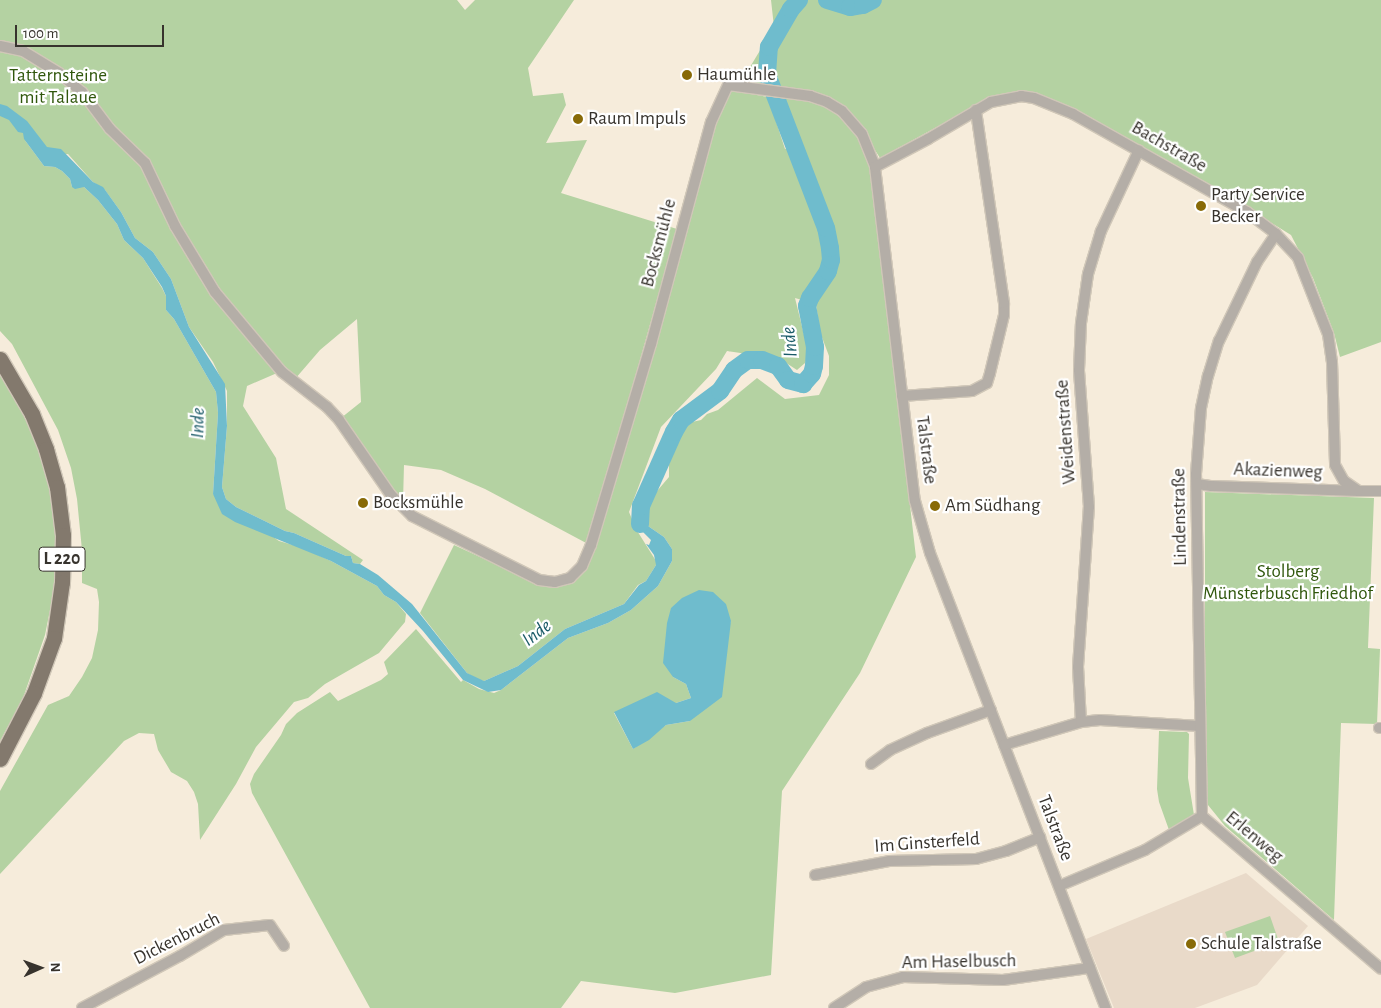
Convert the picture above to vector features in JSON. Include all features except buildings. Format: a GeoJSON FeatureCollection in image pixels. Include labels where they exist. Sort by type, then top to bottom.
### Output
{"type":"FeatureCollection","features":[{"type":"Feature","properties":{"kind":"main road","name":"L 220"},"geometry":{"type":"LineString","coordinates":[[0,359],[32,414],[46,449],[57,487],[62,545],[62,582],[54,638],[34,693],[0,759]]}},
{"type":"Feature","properties":{"kind":"street","name":"Bocksmühle"},"geometry":{"type":"LineString","coordinates":[[0,46],[23,51],[59,73],[82,92],[110,129],[145,163],[176,226],[215,292],[282,372],[327,407],[339,420],[390,495],[412,516],[539,580],[555,582],[570,578],[582,566],[591,545],[651,344],[711,122],[728,85]]}},
{"type":"Feature","properties":{"kind":"street","name":"Talstraße"},"geometry":{"type":"LineString","coordinates":[[728,85],[789,93],[827,102],[842,111],[862,134],[874,167],[916,501],[930,553],[1106,1008]]}},
{"type":"Feature","properties":{"kind":"street","name":"Bachstraße"},"geometry":{"type":"LineString","coordinates":[[874,167],[928,139],[976,110],[1006,97],[1034,98],[1073,114],[1248,212],[1276,234],[1298,258],[1328,334],[1333,371],[1335,465],[1344,481],[1359,491]]}},
{"type":"Feature","properties":{"kind":"street"},"geometry":{"type":"LineString","coordinates":[[902,396],[972,391],[987,383],[990,373],[1004,315],[1004,303],[976,110]]}},
{"type":"Feature","properties":{"kind":"street","name":"Weidenstraße"},"geometry":{"type":"LineString","coordinates":[[1080,722],[1078,667],[1089,507],[1079,370],[1081,323],[1088,274],[1101,231],[1139,150]]}},
{"type":"Feature","properties":{"kind":"street","name":"Lindenstraße"},"geometry":{"type":"LineString","coordinates":[[1202,816],[1197,484],[1198,436],[1208,376],[1219,341],[1241,292],[1257,262],[1276,234]]}},
{"type":"Feature","properties":{"kind":"street","name":"Akazienweg"},"geometry":{"type":"LineString","coordinates":[[1197,484],[1359,491]]}},
{"type":"Feature","properties":{"kind":"street"},"geometry":{"type":"LineString","coordinates":[[1359,491],[1381,491]]}},
{"type":"Feature","properties":{"kind":"street"},"geometry":{"type":"LineString","coordinates":[[871,764],[890,750],[927,733],[991,710]]}},
{"type":"Feature","properties":{"kind":"street"},"geometry":{"type":"LineString","coordinates":[[1004,745],[1080,722],[1100,720],[1200,726]]}},
{"type":"Feature","properties":{"kind":"street","name":"Erlenweg"},"geometry":{"type":"LineString","coordinates":[[1059,886],[1145,850],[1202,816],[1381,969]]}},
{"type":"Feature","properties":{"kind":"street","name":"Im Ginsterfeld"},"geometry":{"type":"LineString","coordinates":[[815,875],[889,861],[976,859],[1000,853],[1040,837]]}},
{"type":"Feature","properties":{"kind":"street","name":"Dickenbruch"},"geometry":{"type":"LineString","coordinates":[[82,1008],[180,956],[224,930],[270,925],[284,946]]}},
{"type":"Feature","properties":{"kind":"street","name":"Am Haselbusch"},"geometry":{"type":"LineString","coordinates":[[834,1008],[866,986],[903,977],[1003,980],[1090,968]]}},
{"type":"Feature","properties":{"kind":"shaded area","name":"Schule Talstraße"},"geometry":{"type":"Polygon","coordinates":[[[1246,873],[1308,926],[1257,985],[1195,1008],[1114,1008],[1086,939],[1246,873]]]}},
{"type":"Feature","properties":{"kind":"green space","name":"Tatternsteine mit Talaue"},"geometry":{"type":"Polygon","coordinates":[[[0,0],[457,0],[465,10],[475,0],[574,0],[528,68],[533,96],[563,93],[566,105],[546,143],[587,140],[561,193],[677,229],[588,544],[485,489],[441,470],[404,465],[403,502],[393,493],[341,418],[361,402],[357,319],[320,350],[295,379],[284,370],[247,386],[243,406],[276,458],[286,509],[363,560],[360,564],[353,563],[351,556],[346,556],[294,533],[285,531],[236,507],[226,499],[222,487],[227,426],[227,391],[213,362],[189,327],[171,279],[153,252],[135,238],[121,212],[105,190],[93,182],[68,154],[39,156],[24,139],[44,166],[55,167],[62,171],[70,179],[72,187],[84,187],[98,200],[117,224],[124,240],[143,258],[162,288],[166,296],[166,310],[174,319],[216,392],[218,413],[213,494],[279,541],[300,547],[331,561],[377,586],[384,595],[396,602],[406,614],[405,622],[379,653],[325,684],[308,698],[294,702],[256,747],[236,784],[200,840],[198,804],[194,792],[187,781],[171,772],[158,750],[154,734],[139,733],[124,741],[0,874],[0,791],[48,705],[69,696],[92,658],[98,630],[99,602],[97,589],[82,583],[82,550],[77,499],[71,468],[58,430],[12,344],[0,331],[0,0]]]}},
{"type":"Feature","properties":{"kind":"green space"},"geometry":{"type":"Polygon","coordinates":[[[771,0],[1381,0],[1381,342],[1340,357],[1334,333],[1313,278],[1291,235],[1209,184],[1075,111],[1022,92],[1004,94],[990,98],[880,158],[866,136],[811,93],[741,82],[774,27],[771,0]]]}},
{"type":"Feature","properties":{"kind":"green space"},"geometry":{"type":"Polygon","coordinates":[[[728,90],[768,97],[785,149],[797,146],[783,96],[809,99],[826,105],[842,114],[859,136],[871,169],[916,557],[860,673],[782,791],[771,975],[675,993],[581,981],[561,1008],[370,1008],[252,793],[250,784],[254,774],[281,735],[286,724],[297,713],[330,692],[338,701],[381,680],[388,674],[384,662],[416,629],[461,682],[463,680],[479,689],[494,693],[501,690],[568,638],[608,623],[631,610],[658,586],[672,561],[672,549],[664,537],[648,526],[644,512],[646,504],[669,477],[669,464],[683,430],[692,422],[701,420],[707,414],[718,410],[757,378],[785,399],[819,395],[829,375],[829,356],[820,332],[816,304],[795,298],[809,355],[805,363],[797,370],[780,359],[727,351],[716,369],[661,427],[629,512],[636,529],[656,561],[656,565],[646,581],[638,585],[624,604],[565,629],[518,666],[484,681],[478,680],[467,673],[420,613],[454,545],[539,584],[584,568],[656,333],[718,115],[728,90]],[[731,621],[667,623],[667,642],[673,677],[686,684],[691,698],[676,703],[614,713],[633,749],[666,725],[690,721],[731,621]]]}},
{"type":"Feature","properties":{"kind":"green space"},"geometry":{"type":"Polygon","coordinates":[[[0,373],[25,417],[39,451],[50,488],[57,534],[56,580],[45,635],[22,701],[0,741],[0,373]]]}},
{"type":"Feature","properties":{"kind":"green space","name":"Stolberg Münsterbusch Friedhof"},"geometry":{"type":"Polygon","coordinates":[[[1205,492],[1374,498],[1368,648],[1380,649],[1377,724],[1341,723],[1334,920],[1225,826],[1208,805],[1202,776],[1205,659],[1205,492]]]}},
{"type":"Feature","properties":{"kind":"green space"},"geometry":{"type":"Polygon","coordinates":[[[1159,731],[1187,732],[1189,734],[1188,778],[1194,815],[1169,830],[1159,802],[1157,789],[1159,731]]]}},
{"type":"Feature","properties":{"kind":"green space"},"geometry":{"type":"Polygon","coordinates":[[[1270,916],[1279,942],[1235,958],[1225,932],[1270,916]]]}},
{"type":"Feature","properties":{"kind":"water"},"geometry":{"type":"Polygon","coordinates":[[[0,104],[7,106],[27,121],[47,147],[61,149],[93,182],[103,187],[121,212],[135,238],[153,252],[171,279],[189,327],[225,384],[227,426],[222,487],[226,499],[236,507],[285,531],[294,533],[346,556],[351,556],[353,563],[360,564],[378,575],[412,604],[467,673],[484,681],[518,666],[565,629],[624,604],[639,585],[646,581],[656,565],[654,555],[646,544],[649,545],[651,540],[637,526],[634,519],[638,498],[646,504],[644,516],[648,526],[664,537],[672,549],[672,561],[658,586],[631,610],[608,623],[568,638],[501,690],[488,692],[463,680],[423,631],[396,602],[384,595],[377,586],[331,561],[235,522],[222,514],[213,494],[218,413],[216,392],[174,319],[166,310],[166,296],[162,287],[143,258],[124,240],[117,224],[98,200],[84,187],[75,189],[72,187],[70,179],[62,171],[55,167],[44,166],[24,139],[23,133],[18,132],[9,120],[0,116],[0,104]]]}},
{"type":"Feature","properties":{"kind":"water"},"geometry":{"type":"Polygon","coordinates":[[[699,590],[713,592],[726,604],[731,621],[722,697],[690,721],[666,725],[649,740],[633,749],[614,712],[657,692],[676,703],[691,698],[686,684],[673,677],[663,663],[667,623],[671,608],[682,598],[699,590]]]}},
{"type":"Feature","properties":{"kind":"waterway","name":"Inde"},"geometry":{"type":"LineString","coordinates":[[640,524],[641,506],[681,420],[720,391],[734,370],[748,360],[762,360],[778,366],[788,380],[803,384],[812,374],[815,347],[807,306],[810,298],[828,271],[831,260],[830,248],[826,228],[767,74],[769,47],[791,9],[799,0]]}},
{"type":"Feature","properties":{"kind":"waterway","name":"Inde"},"geometry":{"type":"LineString","coordinates":[[827,0],[850,7],[863,5],[873,0]]}},
{"type":"Feature","properties":{"kind":"place","name":"Haumühle"},"geometry":{"type":"Point","coordinates":[687,75]}},
{"type":"Feature","properties":{"kind":"place","name":"Raum Impuls"},"geometry":{"type":"Point","coordinates":[578,119]}},
{"type":"Feature","properties":{"kind":"place","name":"Party Service Becker"},"geometry":{"type":"Point","coordinates":[1201,206]}},
{"type":"Feature","properties":{"kind":"place","name":"Bocksmühle"},"geometry":{"type":"Point","coordinates":[363,503]}},
{"type":"Feature","properties":{"kind":"place","name":"Am Südhang"},"geometry":{"type":"Point","coordinates":[935,506]}},
{"type":"Feature","properties":{"kind":"place","name":"Schule Talstraße"},"geometry":{"type":"Point","coordinates":[1191,944]}}]}
